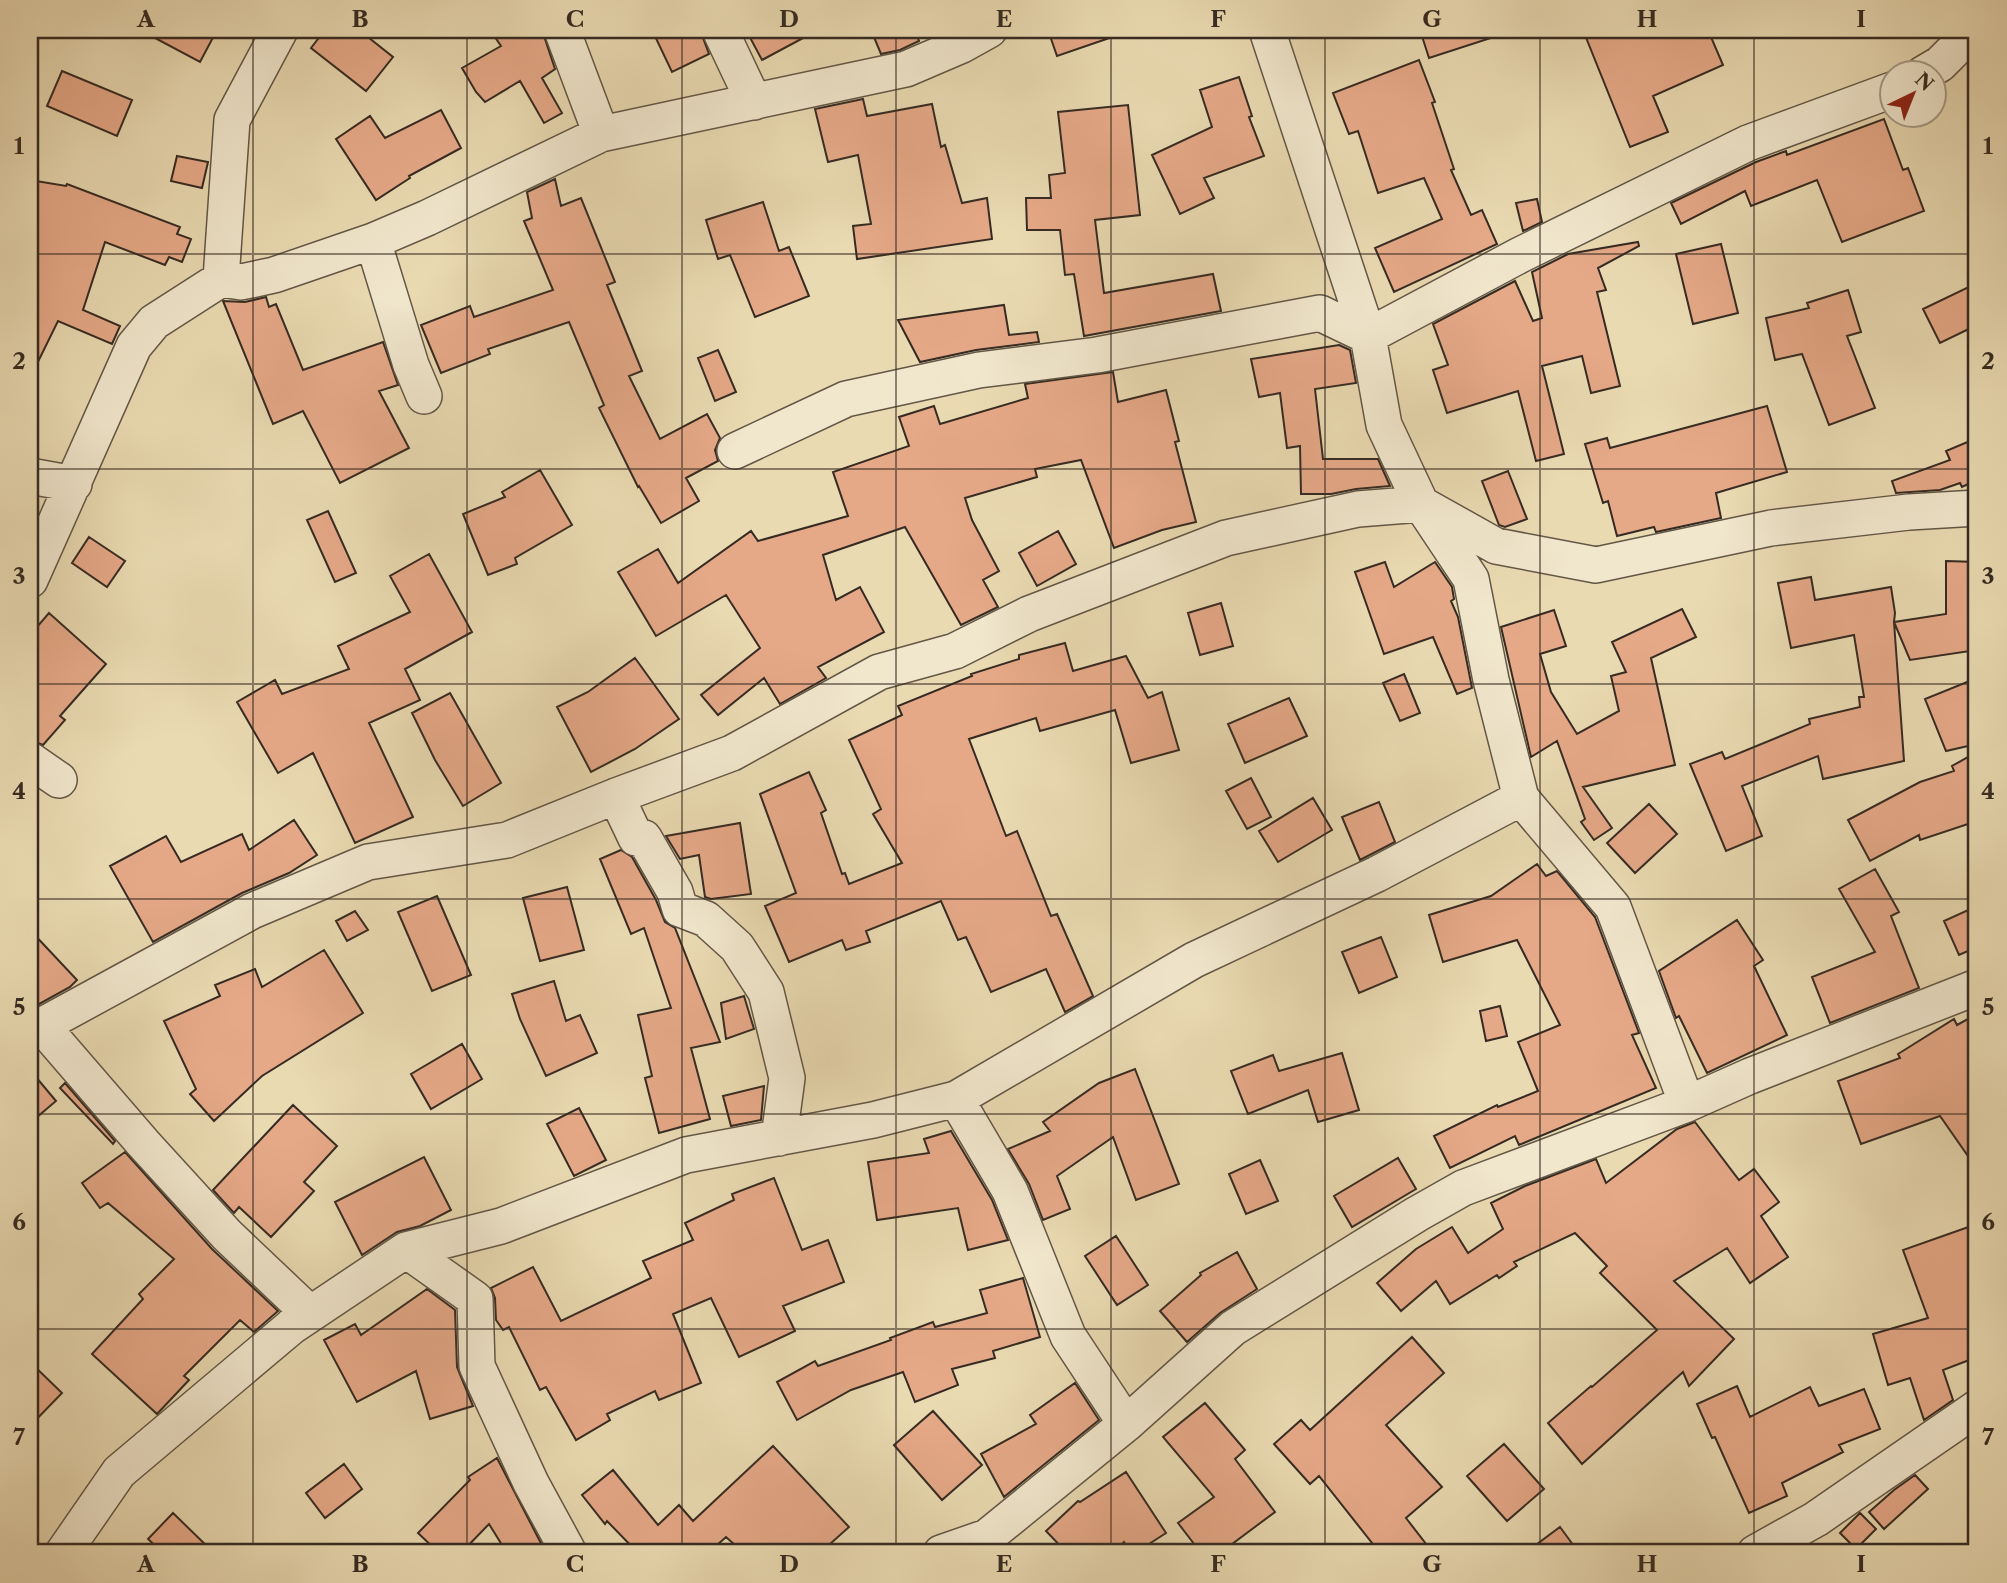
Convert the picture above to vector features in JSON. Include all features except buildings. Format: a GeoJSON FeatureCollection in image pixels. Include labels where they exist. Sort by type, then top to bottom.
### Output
{"type":"FeatureCollection","features":[{"type":"Feature","properties":{"kind":"street"},"geometry":{"type":"LineString","coordinates":[[222,279],[232,120],[279,30]]}},
{"type":"Feature","properties":{"kind":"street"},"geometry":{"type":"LineString","coordinates":[[562,30],[601,134]]}},
{"type":"Feature","properties":{"kind":"street"},"geometry":{"type":"LineString","coordinates":[[720,30],[754,102]]}},
{"type":"Feature","properties":{"kind":"street"},"geometry":{"type":"LineString","coordinates":[[30,580],[134,346],[154,322],[222,279],[241,282],[274,275],[373,241],[427,218],[601,134],[906,69],[989,30]]}},
{"type":"Feature","properties":{"kind":"street"},"geometry":{"type":"LineString","coordinates":[[1267,30],[1368,336],[1384,425],[1421,504],[1471,579],[1491,680],[1521,798],[1612,907],[1687,1104]]}},
{"type":"Feature","properties":{"kind":"street"},"geometry":{"type":"LineString","coordinates":[[1944,60],[1974,30]]}},
{"type":"Feature","properties":{"kind":"street"},"geometry":{"type":"LineString","coordinates":[[1368,336],[1520,255],[1748,143],[1878,95]]}},
{"type":"Feature","properties":{"kind":"street"},"geometry":{"type":"LineString","coordinates":[[373,241],[411,365],[424,396]]}},
{"type":"Feature","properties":{"kind":"street"},"geometry":{"type":"LineString","coordinates":[[735,451],[846,399],[979,370],[1097,355],[1320,313],[1368,336]]}},
{"type":"Feature","properties":{"kind":"street"},"geometry":{"type":"LineString","coordinates":[[30,476],[74,484]]}},
{"type":"Feature","properties":{"kind":"street"},"geometry":{"type":"LineString","coordinates":[[291,1327],[306,1310],[227,1235],[36,1029],[252,911],[368,862],[507,840],[732,753],[879,672],[954,651],[1029,614],[1226,538],[1358,509],[1421,504],[1496,545],[1596,565],[1771,528],[1909,512],[1977,508]]}},
{"type":"Feature","properties":{"kind":"street"},"geometry":{"type":"LineString","coordinates":[[30,760],[59,780]]}},
{"type":"Feature","properties":{"kind":"street"},"geometry":{"type":"LineString","coordinates":[[616,796],[636,838],[644,838],[669,881],[680,909],[706,919],[737,947],[766,992],[787,1078],[779,1138]]}},
{"type":"Feature","properties":{"kind":"street"},"geometry":{"type":"LineString","coordinates":[[62,1553],[119,1472],[291,1327],[406,1250],[501,1226],[686,1156],[873,1120],[956,1099],[1194,960],[1377,874],[1521,798]]}},
{"type":"Feature","properties":{"kind":"street"},"geometry":{"type":"LineString","coordinates":[[941,1553],[989,1545],[1233,1328],[1463,1188],[1687,1104],[1750,1076],[1977,987]]}},
{"type":"Feature","properties":{"kind":"street"},"geometry":{"type":"LineString","coordinates":[[956,1099],[1010,1191],[1068,1336],[1126,1424]]}},
{"type":"Feature","properties":{"kind":"street"},"geometry":{"type":"LineString","coordinates":[[406,1250],[475,1298],[477,1366],[531,1483],[569,1553]]}},
{"type":"Feature","properties":{"kind":"street"},"geometry":{"type":"LineString","coordinates":[[1755,1553],[1816,1519],[1977,1408]]}}]}
